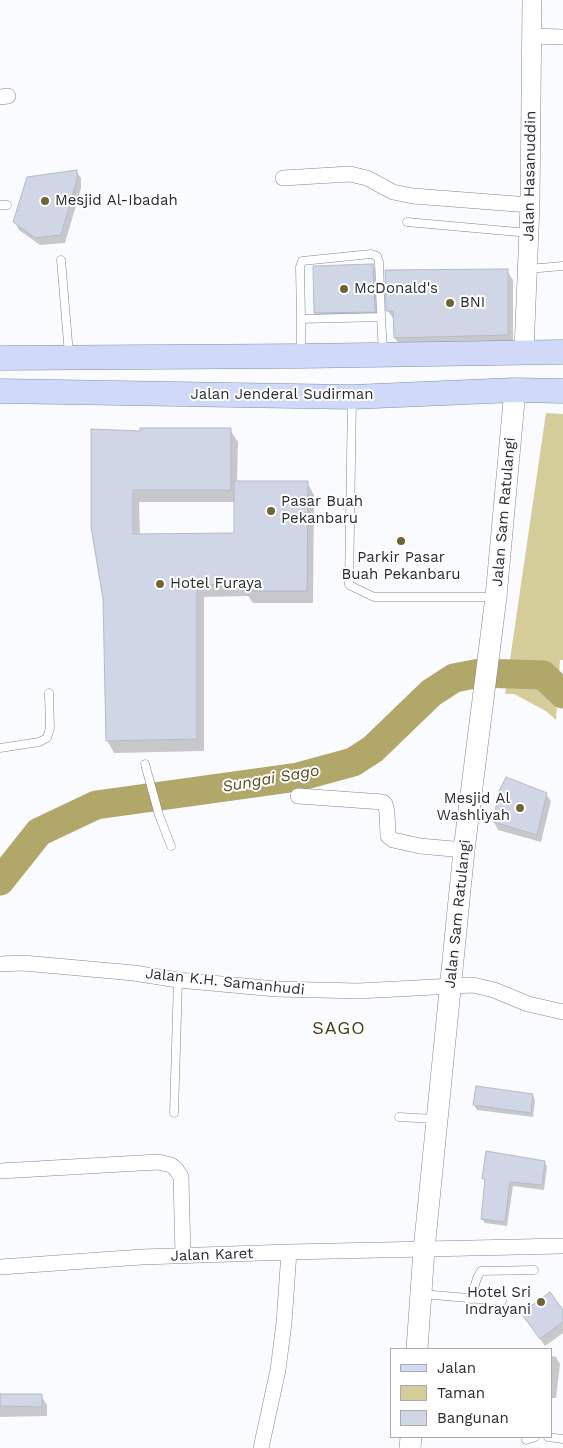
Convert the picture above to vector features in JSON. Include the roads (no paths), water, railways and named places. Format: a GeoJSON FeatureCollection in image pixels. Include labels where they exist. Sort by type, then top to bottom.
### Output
{"type":"FeatureCollection","features":[{"type":"Feature","properties":{"kind":"main road"},"geometry":{"type":"LineString","coordinates":[[0,358],[563,352]]}},
{"type":"Feature","properties":{"kind":"main road","name":"Jalan Jenderal Sudirman"},"geometry":{"type":"LineString","coordinates":[[0,391],[352,397],[515,390],[563,391]]}},
{"type":"Feature","properties":{"kind":"main road","name":"Jalan Sam Ratulangi"},"geometry":{"type":"LineString","coordinates":[[417,1348],[424,1250],[464,850],[496,596],[515,390]]}},
{"type":"Feature","properties":{"kind":"street","name":"Jalan Hasanuddin"},"geometry":{"type":"LineString","coordinates":[[524,351],[530,205],[532,0]]}},
{"type":"Feature","properties":{"kind":"street"},"geometry":{"type":"LineString","coordinates":[[532,36],[563,37]]}},
{"type":"Feature","properties":{"kind":"street"},"geometry":{"type":"LineString","coordinates":[[283,178],[350,174],[367,178],[393,192],[413,196],[530,205]]}},
{"type":"Feature","properties":{"kind":"street"},"geometry":{"type":"LineString","coordinates":[[298,796],[383,802],[387,812],[388,836],[392,840],[420,846],[464,850]]}},
{"type":"Feature","properties":{"kind":"street","name":"Jalan K.H. Samanhudi"},"geometry":{"type":"LineString","coordinates":[[0,964],[23,963],[97,969],[178,980],[276,989],[358,991],[451,985],[480,987],[494,990],[528,1004],[563,1012]]}},
{"type":"Feature","properties":{"kind":"street"},"geometry":{"type":"LineString","coordinates":[[0,1171],[158,1162],[171,1165],[181,1177],[182,1256]]}},
{"type":"Feature","properties":{"kind":"street","name":"Jalan Karet"},"geometry":{"type":"LineString","coordinates":[[0,1267],[142,1257],[563,1246]]}},
{"type":"Feature","properties":{"kind":"street"},"geometry":{"type":"LineString","coordinates":[[261,1448],[278,1370],[284,1323],[289,1252]]}},
{"type":"Feature","properties":{"kind":"lane"},"geometry":{"type":"LineString","coordinates":[[407,222],[528,233]]}},
{"type":"Feature","properties":{"kind":"lane"},"geometry":{"type":"LineString","coordinates":[[302,356],[300,267],[302,262],[371,254],[377,256],[378,262],[383,355]]}},
{"type":"Feature","properties":{"kind":"lane"},"geometry":{"type":"LineString","coordinates":[[61,260],[69,358]]}},
{"type":"Feature","properties":{"kind":"lane"},"geometry":{"type":"LineString","coordinates":[[527,269],[563,266]]}},
{"type":"Feature","properties":{"kind":"lane"},"geometry":{"type":"LineString","coordinates":[[301,319],[380,317]]}},
{"type":"Feature","properties":{"kind":"lane"},"geometry":{"type":"LineString","coordinates":[[352,397],[349,586],[374,597],[496,596]]}},
{"type":"Feature","properties":{"kind":"lane"},"geometry":{"type":"LineString","coordinates":[[0,748],[40,742],[47,738],[50,728],[49,693]]}},
{"type":"Feature","properties":{"kind":"lane"},"geometry":{"type":"LineString","coordinates":[[145,764],[159,815],[171,846]]}},
{"type":"Feature","properties":{"kind":"lane"},"geometry":{"type":"LineString","coordinates":[[174,1113],[178,980]]}},
{"type":"Feature","properties":{"kind":"lane"},"geometry":{"type":"LineString","coordinates":[[400,1117],[437,1120]]}},
{"type":"Feature","properties":{"kind":"lane"},"geometry":{"type":"LineString","coordinates":[[472,1299],[477,1278],[481,1271],[534,1270]]}},
{"type":"Feature","properties":{"kind":"lane"},"geometry":{"type":"LineString","coordinates":[[422,1294],[502,1301]]}},
{"type":"Feature","properties":{"kind":"lane"},"geometry":{"type":"LineString","coordinates":[[526,1440],[532,1438]]}},
{"type":"Feature","properties":{"kind":"waterway","name":"Sungai Sago"},"geometry":{"type":"LineString","coordinates":[[0,881],[39,832],[96,805],[298,777],[353,762],[373,749],[431,693],[454,678],[480,673],[543,675],[563,694]]}},
{"type":"Feature","properties":{"kind":"place","name":"Mesjid Al-Ibadah"},"geometry":{"type":"Point","coordinates":[45,201]}},
{"type":"Feature","properties":{"kind":"place","name":"McDonald's"},"geometry":{"type":"Point","coordinates":[344,289]}},
{"type":"Feature","properties":{"kind":"place","name":"BNI"},"geometry":{"type":"Point","coordinates":[450,303]}},
{"type":"Feature","properties":{"kind":"place","name":"Pasar Buah Pekanbaru"},"geometry":{"type":"Point","coordinates":[271,511]}},
{"type":"Feature","properties":{"kind":"place","name":"Parkir Pasar Buah Pekanbaru"},"geometry":{"type":"Point","coordinates":[401,541]}},
{"type":"Feature","properties":{"kind":"place","name":"Hotel Furaya"},"geometry":{"type":"Point","coordinates":[160,584]}},
{"type":"Feature","properties":{"kind":"place","name":"Mesjid Al Washliyah"},"geometry":{"type":"Point","coordinates":[520,808]}},
{"type":"Feature","properties":{"kind":"place","name":"Hotel Sri Indrayani"},"geometry":{"type":"Point","coordinates":[541,1302]}},
{"type":"Feature","properties":{"kind":"district","name":"SAGO"},"geometry":{"type":"Point","coordinates":[339,1029]}}]}
